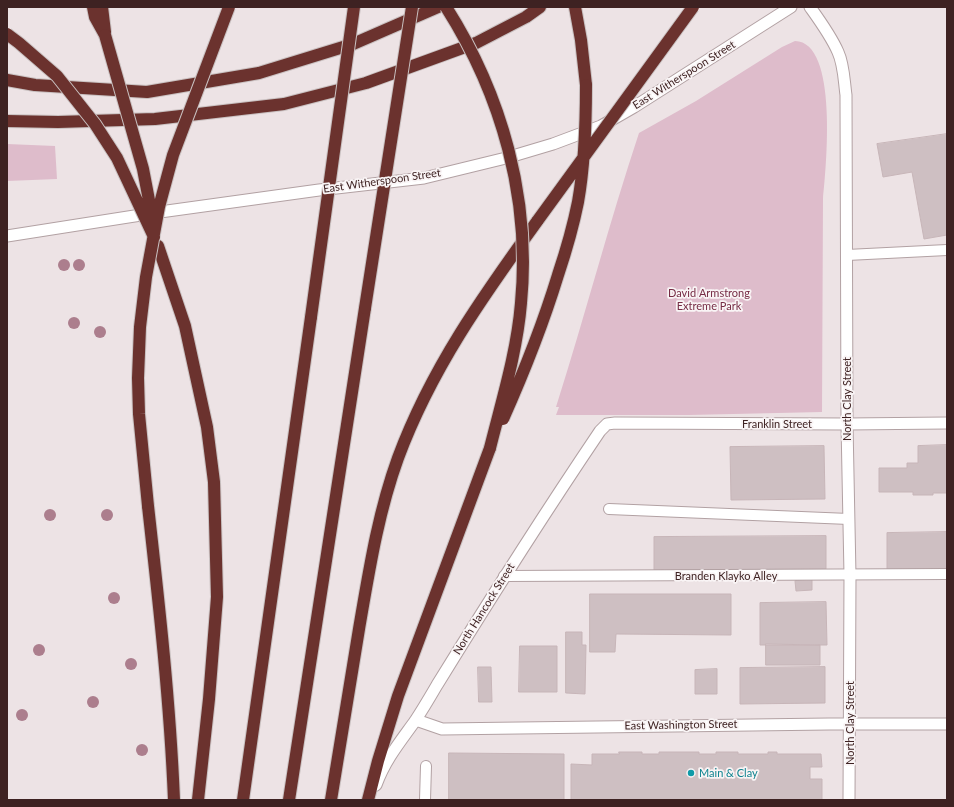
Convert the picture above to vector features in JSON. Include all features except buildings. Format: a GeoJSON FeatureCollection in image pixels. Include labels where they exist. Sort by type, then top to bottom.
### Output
{"type":"FeatureCollection","features":[{"type":"Feature","properties":{"kind":"highway"},"geometry":{"type":"LineString","coordinates":[[174,800],[172,740],[139,414],[138,378],[140,327],[146,277],[157,214],[172,156],[229,7]]}},
{"type":"Feature","properties":{"kind":"highway"},"geometry":{"type":"LineString","coordinates":[[243,800],[354,7]]}},
{"type":"Feature","properties":{"kind":"highway"},"geometry":{"type":"LineString","coordinates":[[288,800],[326,565],[412,7]]}},
{"type":"Feature","properties":{"kind":"highway"},"geometry":{"type":"LineString","coordinates":[[7,80],[35,85],[147,92],[252,74],[353,44],[438,7]]}},
{"type":"Feature","properties":{"kind":"highway"},"geometry":{"type":"LineString","coordinates":[[446,7],[462,32],[480,68],[495,104],[506,137],[513,169],[521,224],[523,268],[520,310],[515,344],[490,448]]}},
{"type":"Feature","properties":{"kind":"highway"},"geometry":{"type":"LineString","coordinates":[[7,121],[58,122],[155,119],[284,104],[366,83],[476,43],[526,17],[540,7]]}},
{"type":"Feature","properties":{"kind":"highway"},"geometry":{"type":"LineString","coordinates":[[368,800],[378,761],[398,696],[490,448],[519,384],[550,302],[569,241],[578,202],[586,138],[586,85],[581,40],[575,7]]}},
{"type":"Feature","properties":{"kind":"highway"},"geometry":{"type":"LineString","coordinates":[[331,800],[369,568],[379,521],[398,458],[423,398],[454,341],[509,260],[692,7]]}},
{"type":"Feature","properties":{"kind":"highway"},"geometry":{"type":"LineString","coordinates":[[98,11],[143,169],[158,246]]}},
{"type":"Feature","properties":{"kind":"highway"},"geometry":{"type":"LineString","coordinates":[[7,34],[57,76],[95,124],[117,158],[158,246],[185,326],[207,427],[214,482],[217,566],[215,632],[198,800]]}},
{"type":"Feature","properties":{"kind":"street","name":"East Witherspoon Street"},"geometry":{"type":"LineString","coordinates":[[7,236],[160,212],[312,191],[424,178],[506,158],[553,144],[601,126],[634,107],[791,7]]}},
{"type":"Feature","properties":{"kind":"street","name":"North Clay Street"},"geometry":{"type":"LineString","coordinates":[[810,7],[826,29],[839,53],[846,95],[847,424],[850,575],[849,800]]}},
{"type":"Feature","properties":{"kind":"street","name":"Franklin Street"},"geometry":{"type":"LineString","coordinates":[[607,424],[947,423]]}},
{"type":"Feature","properties":{"kind":"street","name":"North Hancock Street"},"geometry":{"type":"LineString","coordinates":[[371,800],[380,776],[394,749],[416,720],[504,576],[564,483],[600,431],[607,424]]}},
{"type":"Feature","properties":{"kind":"street","name":"East Washington Street"},"geometry":{"type":"LineString","coordinates":[[416,720],[442,728],[947,724]]}},
{"type":"Feature","properties":{"kind":"lane"},"geometry":{"type":"LineString","coordinates":[[847,255],[947,250]]}},
{"type":"Feature","properties":{"kind":"lane"},"geometry":{"type":"LineString","coordinates":[[609,510],[849,519]]}},
{"type":"Feature","properties":{"kind":"lane","name":"Branden Klayko Alley"},"geometry":{"type":"LineString","coordinates":[[504,576],[947,574]]}},
{"type":"Feature","properties":{"kind":"lane"},"geometry":{"type":"LineString","coordinates":[[425,800],[426,766]]}},
{"type":"Feature","properties":{"kind":"green space","name":"David Armstrong Extreme Park"},"geometry":{"type":"Polygon","coordinates":[[[795,41],[809,47],[818,62],[824,84],[827,109],[826,162],[823,199],[822,412],[689,415],[556,415],[559,407],[556,407],[617,201],[639,133],[696,101],[782,47],[795,41]]]}},
{"type":"Feature","properties":{"kind":"green space"},"geometry":{"type":"Polygon","coordinates":[[[7,144],[55,146],[57,179],[7,181],[7,144]]]}},
{"type":"Feature","properties":{"kind":"place","name":"Main & Clay"},"geometry":{"type":"Point","coordinates":[691,773]}}]}
